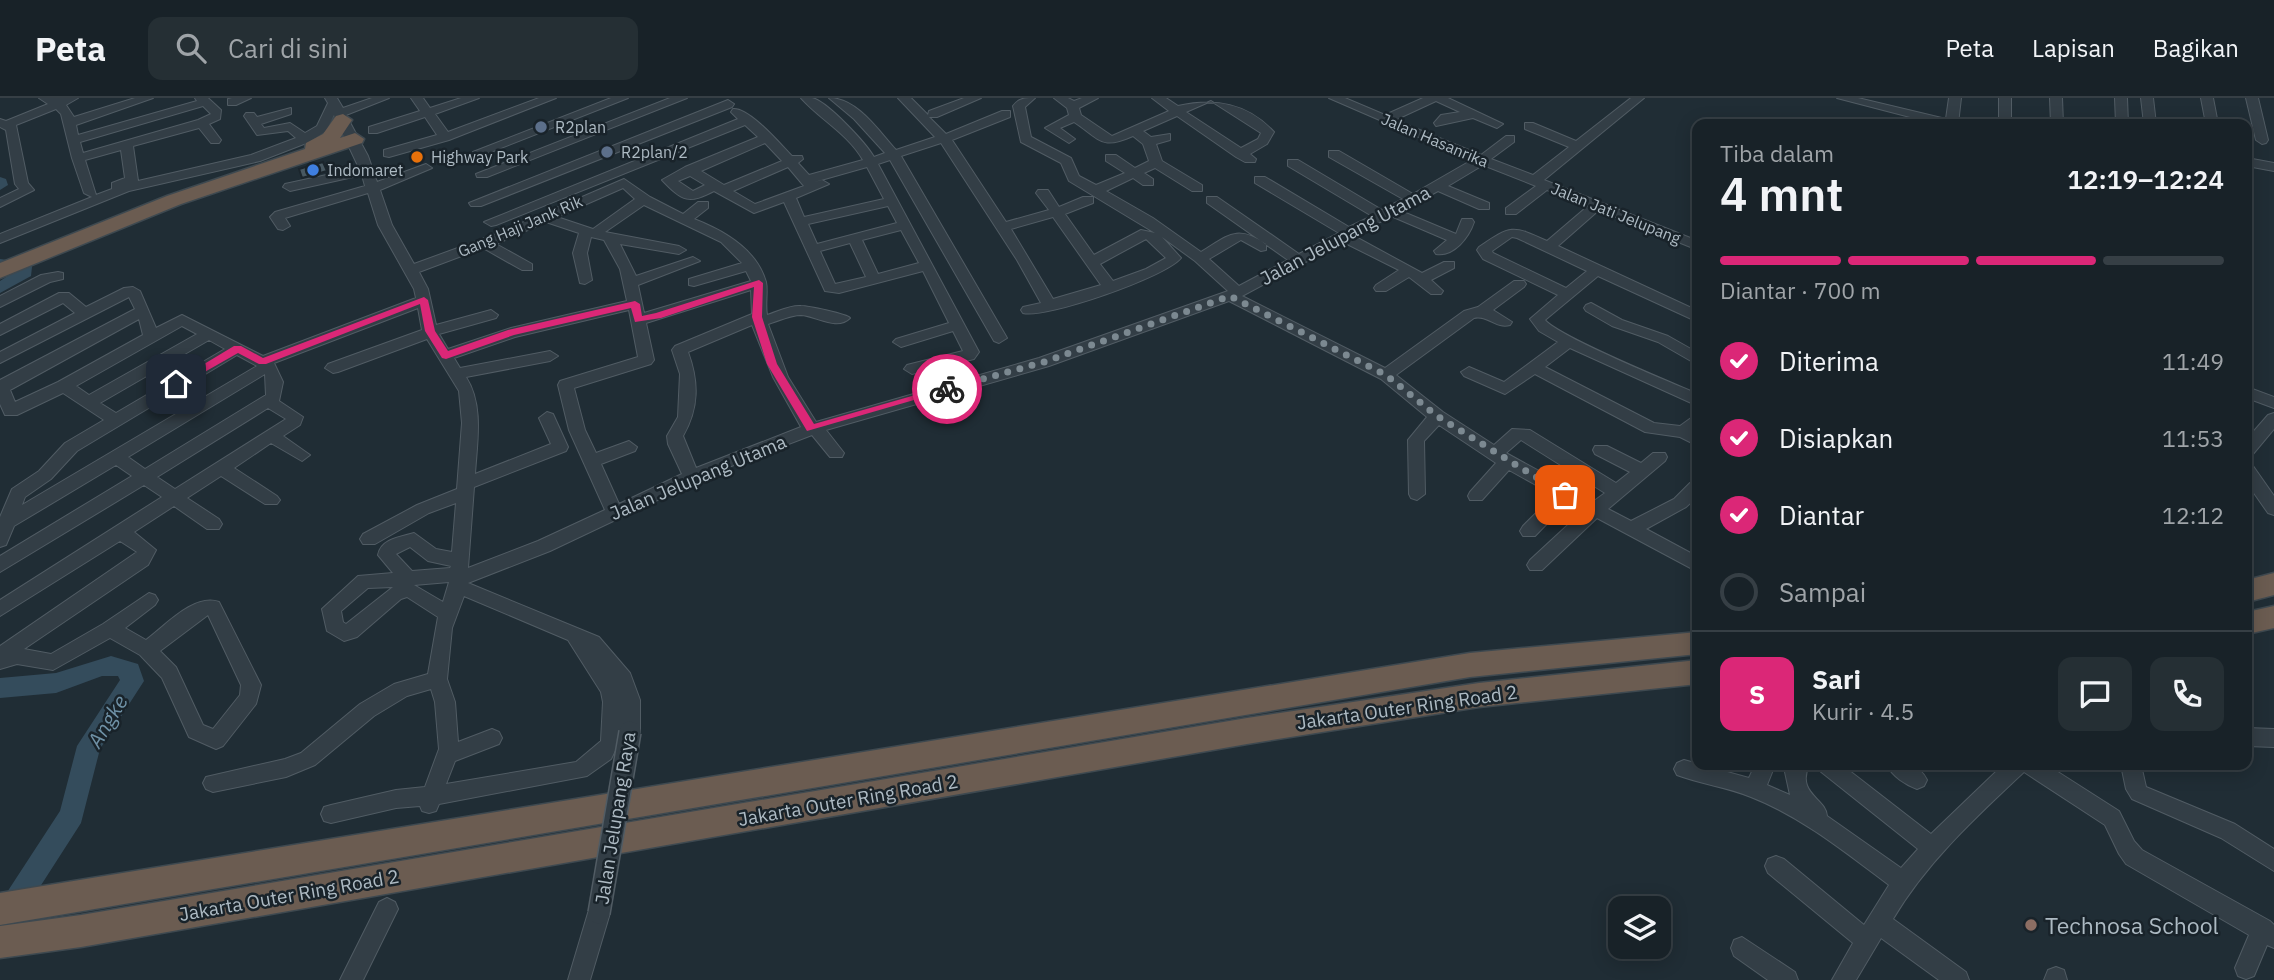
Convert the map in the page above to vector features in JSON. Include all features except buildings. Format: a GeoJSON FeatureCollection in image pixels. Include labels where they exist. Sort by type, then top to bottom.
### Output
{"type":"FeatureCollection","features":[{"type":"Feature","properties":{"kind":"highway"},"geometry":{"type":"LineString","coordinates":[[300,151],[330,153],[348,129]]}},
{"type":"Feature","properties":{"kind":"highway"},"geometry":{"type":"LineString","coordinates":[[0,261],[36,251],[174,200],[300,151],[348,129]]}},
{"type":"Feature","properties":{"kind":"highway"},"geometry":{"type":"LineString","coordinates":[[0,271],[36,251]]}},
{"type":"Feature","properties":{"kind":"highway"},"geometry":{"type":"LineString","coordinates":[[2252,590],[2274,584]]}},
{"type":"Feature","properties":{"kind":"highway"},"geometry":{"type":"LineString","coordinates":[[2252,622],[2274,617]]}},
{"type":"Feature","properties":{"kind":"highway","name":"Jakarta Outer Ring Road 2"},"geometry":{"type":"LineString","coordinates":[[0,909],[1470,665],[1692,644]]}},
{"type":"Feature","properties":{"kind":"highway","name":"Jakarta Outer Ring Road 2"},"geometry":{"type":"LineString","coordinates":[[0,942],[81,931],[1248,731],[1479,695],[1692,673]]}},
{"type":"Feature","properties":{"kind":"street"},"geometry":{"type":"LineString","coordinates":[[232,102],[245,98]]}},
{"type":"Feature","properties":{"kind":"street"},"geometry":{"type":"LineString","coordinates":[[290,187],[348,129],[380,102],[399,98]]}},
{"type":"Feature","properties":{"kind":"street"},"geometry":{"type":"LineString","coordinates":[[417,98],[445,137]]}},
{"type":"Feature","properties":{"kind":"street"},"geometry":{"type":"LineString","coordinates":[[373,130],[430,114],[473,98]]}},
{"type":"Feature","properties":{"kind":"street"},"geometry":{"type":"LineString","coordinates":[[389,153],[445,137],[549,98],[608,151]]}},
{"type":"Feature","properties":{"kind":"street"},"geometry":{"type":"LineString","coordinates":[[479,152],[622,98]]}},
{"type":"Feature","properties":{"kind":"street"},"geometry":{"type":"LineString","coordinates":[[482,174],[681,98]]}},
{"type":"Feature","properties":{"kind":"street"},"geometry":{"type":"LineString","coordinates":[[807,98],[839,124],[863,149],[884,161],[892,201],[971,352],[970,355],[912,369]]}},
{"type":"Feature","properties":{"kind":"street"},"geometry":{"type":"LineString","coordinates":[[835,98],[858,116],[884,161],[999,338]]}},
{"type":"Feature","properties":{"kind":"street"},"geometry":{"type":"LineString","coordinates":[[904,98],[952,140]]}},
{"type":"Feature","properties":{"kind":"street"},"geometry":{"type":"LineString","coordinates":[[918,98],[952,140],[1056,304]]}},
{"type":"Feature","properties":{"kind":"street"},"geometry":{"type":"LineString","coordinates":[[933,114],[975,98]]}},
{"type":"Feature","properties":{"kind":"street"},"geometry":{"type":"LineString","coordinates":[[1029,98],[1019,106],[1025,139],[1066,161],[1074,178],[1092,196],[1148,220],[1199,258],[1234,295],[1386,375],[1437,416],[1501,458],[1692,562]]}},
{"type":"Feature","properties":{"kind":"street"},"geometry":{"type":"LineString","coordinates":[[1060,98],[1109,141],[1185,104],[1207,98]]}},
{"type":"Feature","properties":{"kind":"street"},"geometry":{"type":"LineString","coordinates":[[1069,139],[1051,128],[1092,98]]}},
{"type":"Feature","properties":{"kind":"street"},"geometry":{"type":"LineString","coordinates":[[1158,98],[1185,104],[1245,156],[1263,141],[1268,132],[1264,126],[1215,98]]}},
{"type":"Feature","properties":{"kind":"street"},"geometry":{"type":"LineString","coordinates":[[1387,120],[1436,98],[1497,124]]}},
{"type":"Feature","properties":{"kind":"street"},"geometry":{"type":"LineString","coordinates":[[1511,211],[1577,146],[1638,98]]}},
{"type":"Feature","properties":{"kind":"street"},"geometry":{"type":"LineString","coordinates":[[1900,112],[1903,98]]}},
{"type":"Feature","properties":{"kind":"street"},"geometry":{"type":"LineString","coordinates":[[1953,119],[1955,98]]}},
{"type":"Feature","properties":{"kind":"street"},"geometry":{"type":"LineString","coordinates":[[2005,98],[2005,119]]}},
{"type":"Feature","properties":{"kind":"street"},"geometry":{"type":"LineString","coordinates":[[2056,98],[2057,119]]}},
{"type":"Feature","properties":{"kind":"street"},"geometry":{"type":"LineString","coordinates":[[2120,98],[2122,119]]}},
{"type":"Feature","properties":{"kind":"street"},"geometry":{"type":"LineString","coordinates":[[2147,98],[2149,119]]}},
{"type":"Feature","properties":{"kind":"street"},"geometry":{"type":"LineString","coordinates":[[2207,98],[2211,119]]}},
{"type":"Feature","properties":{"kind":"street"},"geometry":{"type":"LineString","coordinates":[[2252,98],[2268,141]]}},
{"type":"Feature","properties":{"kind":"street"},"geometry":{"type":"LineString","coordinates":[[68,123],[143,99]]}},
{"type":"Feature","properties":{"kind":"street","name":"Jalan Hasanrika"},"geometry":{"type":"LineString","coordinates":[[1343,99],[1482,160],[1541,182]]}},
{"type":"Feature","properties":{"kind":"street"},"geometry":{"type":"LineString","coordinates":[[1847,99],[1930,119]]}},
{"type":"Feature","properties":{"kind":"street"},"geometry":{"type":"LineString","coordinates":[[73,140],[203,100],[217,113],[202,122],[78,158]]}},
{"type":"Feature","properties":{"kind":"street"},"geometry":{"type":"LineString","coordinates":[[3,123],[59,101],[67,114],[90,192]]}},
{"type":"Feature","properties":{"kind":"street"},"geometry":{"type":"LineString","coordinates":[[734,106],[777,134],[802,172]]}},
{"type":"Feature","properties":{"kind":"street"},"geometry":{"type":"LineString","coordinates":[[734,106],[802,172],[820,175],[884,161],[996,128]]}},
{"type":"Feature","properties":{"kind":"street"},"geometry":{"type":"LineString","coordinates":[[476,203],[608,151],[734,106]]}},
{"type":"Feature","properties":{"kind":"street"},"geometry":{"type":"LineString","coordinates":[[464,192],[493,225],[734,106]]}},
{"type":"Feature","properties":{"kind":"street"},"geometry":{"type":"LineString","coordinates":[[0,239],[125,188],[255,158],[300,151],[290,127],[261,132],[252,119],[287,111]]}},
{"type":"Feature","properties":{"kind":"street"},"geometry":{"type":"LineString","coordinates":[[952,140],[1006,114]]}},
{"type":"Feature","properties":{"kind":"street"},"geometry":{"type":"LineString","coordinates":[[1440,123],[1445,118],[1475,114]]}},
{"type":"Feature","properties":{"kind":"street"},"geometry":{"type":"LineString","coordinates":[[202,122],[215,140]]}},
{"type":"Feature","properties":{"kind":"street"},"geometry":{"type":"LineString","coordinates":[[0,204],[24,194],[27,190],[22,184],[12,128],[3,123]]}},
{"type":"Feature","properties":{"kind":"street"},"geometry":{"type":"LineString","coordinates":[[1529,126],[1577,146]]}},
{"type":"Feature","properties":{"kind":"street"},"geometry":{"type":"LineString","coordinates":[[348,129],[385,226],[412,270],[424,300],[430,331],[467,391],[470,423],[459,574],[443,628],[438,679],[445,702],[449,742],[431,800]]}},
{"type":"Feature","properties":{"kind":"street"},"geometry":{"type":"LineString","coordinates":[[1134,131],[1149,142],[1156,163],[1197,188]]}},
{"type":"Feature","properties":{"kind":"street"},"geometry":{"type":"LineString","coordinates":[[768,137],[669,180],[692,197],[719,187],[884,161]]}},
{"type":"Feature","properties":{"kind":"street"},"geometry":{"type":"LineString","coordinates":[[1149,142],[1166,137]]}},
{"type":"Feature","properties":{"kind":"street","name":"Jalan Jelupang Utama"},"geometry":{"type":"LineString","coordinates":[[459,574],[544,546],[692,477],[813,428],[1044,362],[1234,295],[1438,186],[1505,143],[1519,154]]}},
{"type":"Feature","properties":{"kind":"street"},"geometry":{"type":"LineString","coordinates":[[0,230],[90,192],[132,180],[126,144]]}},
{"type":"Feature","properties":{"kind":"street"},"geometry":{"type":"LineString","coordinates":[[1334,154],[1412,199]]}},
{"type":"Feature","properties":{"kind":"street"},"geometry":{"type":"LineString","coordinates":[[1111,158],[1148,182]]}},
{"type":"Feature","properties":{"kind":"street"},"geometry":{"type":"LineString","coordinates":[[1007,225],[1058,212],[1132,172],[1156,163]]}},
{"type":"Feature","properties":{"kind":"street"},"geometry":{"type":"LineString","coordinates":[[1293,163],[1386,213],[1456,239]]}},
{"type":"Feature","properties":{"kind":"street"},"geometry":{"type":"LineString","coordinates":[[2252,163],[2274,167]]}},
{"type":"Feature","properties":{"kind":"street"},"geometry":{"type":"LineString","coordinates":[[283,226],[277,217],[280,215],[372,188],[426,168]]}},
{"type":"Feature","properties":{"kind":"street"},"geometry":{"type":"LineString","coordinates":[[690,170],[754,209],[788,196],[802,172]]}},
{"type":"Feature","properties":{"kind":"street"},"geometry":{"type":"LineString","coordinates":[[1260,180],[1342,237],[1415,275],[1436,291]]}},
{"type":"Feature","properties":{"kind":"street","name":"Jalan Jati Jelupang"},"geometry":{"type":"LineString","coordinates":[[1541,182],[1692,243]]}},
{"type":"Feature","properties":{"kind":"street"},"geometry":{"type":"LineString","coordinates":[[0,196],[22,184]]}},
{"type":"Feature","properties":{"kind":"street","name":"Gang Haji Jank Rik"},"geometry":{"type":"LineString","coordinates":[[412,270],[546,218],[603,190],[626,184],[644,199]]}},
{"type":"Feature","properties":{"kind":"street"},"geometry":{"type":"LineString","coordinates":[[1438,186],[1484,206]]}},
{"type":"Feature","properties":{"kind":"street"},"geometry":{"type":"LineString","coordinates":[[1043,193],[1109,286]]}},
{"type":"Feature","properties":{"kind":"street"},"geometry":{"type":"LineString","coordinates":[[788,196],[830,288],[839,289],[927,265]]}},
{"type":"Feature","properties":{"kind":"street"},"geometry":{"type":"LineString","coordinates":[[585,280],[580,253],[614,218],[644,199],[727,238],[752,265],[759,283],[758,319],[772,364],[813,428],[836,453]]}},
{"type":"Feature","properties":{"kind":"street"},"geometry":{"type":"LineString","coordinates":[[1212,200],[1292,264]]}},
{"type":"Feature","properties":{"kind":"street"},"geometry":{"type":"LineString","coordinates":[[800,222],[892,201]]}},
{"type":"Feature","properties":{"kind":"street"},"geometry":{"type":"LineString","coordinates":[[1548,248],[1598,204]]}},
{"type":"Feature","properties":{"kind":"street"},"geometry":{"type":"LineString","coordinates":[[686,219],[703,205]]}},
{"type":"Feature","properties":{"kind":"street"},"geometry":{"type":"LineString","coordinates":[[546,218],[644,247],[679,250]]}},
{"type":"Feature","properties":{"kind":"street"},"geometry":{"type":"LineString","coordinates":[[1441,251],[1465,233],[1468,222]]}},
{"type":"Feature","properties":{"kind":"street"},"geometry":{"type":"LineString","coordinates":[[812,249],[905,225]]}},
{"type":"Feature","properties":{"kind":"street"},"geometry":{"type":"LineString","coordinates":[[1028,310],[1056,304],[1148,274],[1169,264],[1174,258],[1155,238],[1146,233],[1091,263]]}},
{"type":"Feature","properties":{"kind":"street"},"geometry":{"type":"LineString","coordinates":[[1566,293],[1488,256],[1484,250],[1509,233],[1520,234],[1692,314]]}},
{"type":"Feature","properties":{"kind":"street"},"geometry":{"type":"LineString","coordinates":[[597,235],[627,269],[639,334],[648,357],[646,360],[566,385],[576,430],[614,512]]}},
{"type":"Feature","properties":{"kind":"street"},"geometry":{"type":"LineString","coordinates":[[1199,258],[1232,238],[1241,236],[1292,264]]}},
{"type":"Feature","properties":{"kind":"street"},"geometry":{"type":"LineString","coordinates":[[1342,237],[1345,253]]}},
{"type":"Feature","properties":{"kind":"street"},"geometry":{"type":"LineString","coordinates":[[854,239],[874,280]]}},
{"type":"Feature","properties":{"kind":"street"},"geometry":{"type":"LineString","coordinates":[[484,243],[527,267]]}},
{"type":"Feature","properties":{"kind":"street"},"geometry":{"type":"LineString","coordinates":[[629,283],[694,261]]}},
{"type":"Feature","properties":{"kind":"street"},"geometry":{"type":"LineString","coordinates":[[694,282],[752,265]]}},
{"type":"Feature","properties":{"kind":"street"},"geometry":{"type":"LineString","coordinates":[[1381,288],[1449,265]]}},
{"type":"Feature","properties":{"kind":"street"},"geometry":{"type":"LineString","coordinates":[[1597,270],[1536,319],[1544,328],[1569,341],[1692,396]]}},
{"type":"Feature","properties":{"kind":"street"},"geometry":{"type":"LineString","coordinates":[[0,302],[46,278],[58,276]]}},
{"type":"Feature","properties":{"kind":"street"},"geometry":{"type":"LineString","coordinates":[[446,355],[511,332],[637,312],[759,283]]}},
{"type":"Feature","properties":{"kind":"street"},"geometry":{"type":"LineString","coordinates":[[1386,375],[1470,311],[1518,284]]}},
{"type":"Feature","properties":{"kind":"street"},"geometry":{"type":"LineString","coordinates":[[0,358],[129,291],[133,292],[143,311],[151,338]]}},
{"type":"Feature","properties":{"kind":"street"},"geometry":{"type":"LineString","coordinates":[[0,330],[64,296],[84,313]]}},
{"type":"Feature","properties":{"kind":"street"},"geometry":{"type":"LineString","coordinates":[[2,532],[265,364],[424,300]]}},
{"type":"Feature","properties":{"kind":"street"},"geometry":{"type":"LineString","coordinates":[[1591,308],[1617,323],[1663,339],[1692,356]]}},
{"type":"Feature","properties":{"kind":"street"},"geometry":{"type":"LineString","coordinates":[[692,477],[676,444],[675,436],[686,416],[687,406],[688,374],[680,350],[686,345],[758,319],[800,310],[831,318],[843,318]]}},
{"type":"Feature","properties":{"kind":"street"},"geometry":{"type":"LineString","coordinates":[[0,565],[273,398],[275,374],[265,364],[184,320],[64,386],[11,411],[1,386],[143,311]]}},
{"type":"Feature","properties":{"kind":"street"},"geometry":{"type":"LineString","coordinates":[[1470,311],[1505,322]]}},
{"type":"Feature","properties":{"kind":"street"},"geometry":{"type":"LineString","coordinates":[[333,368],[430,331],[491,315]]}},
{"type":"Feature","properties":{"kind":"street"},"geometry":{"type":"LineString","coordinates":[[901,342],[957,325]]}},
{"type":"Feature","properties":{"kind":"street"},"geometry":{"type":"LineString","coordinates":[[89,402],[209,334]]}},
{"type":"Feature","properties":{"kind":"street"},"geometry":{"type":"LineString","coordinates":[[1469,372],[1505,389],[1569,341]]}},
{"type":"Feature","properties":{"kind":"street"},"geometry":{"type":"LineString","coordinates":[[2,532],[18,493],[45,475],[71,447],[238,348]]}},
{"type":"Feature","properties":{"kind":"street"},"geometry":{"type":"LineString","coordinates":[[458,374],[498,363],[550,356]]}},
{"type":"Feature","properties":{"kind":"street"},"geometry":{"type":"LineString","coordinates":[[1535,368],[1651,428],[1690,436]]}},
{"type":"Feature","properties":{"kind":"street"},"geometry":{"type":"LineString","coordinates":[[64,386],[115,420]]}},
{"type":"Feature","properties":{"kind":"street"},"geometry":{"type":"LineString","coordinates":[[2252,394],[2274,404]]}},
{"type":"Feature","properties":{"kind":"street"},"geometry":{"type":"LineString","coordinates":[[0,608],[290,424],[295,417],[268,401]]}},
{"type":"Feature","properties":{"kind":"street"},"geometry":{"type":"LineString","coordinates":[[1417,494],[1414,448],[1421,433],[1437,416]]}},
{"type":"Feature","properties":{"kind":"street"},"geometry":{"type":"LineString","coordinates":[[369,539],[464,488],[559,447],[547,418]]}},
{"type":"Feature","properties":{"kind":"street"},"geometry":{"type":"LineString","coordinates":[[2252,442],[2274,419]]}},
{"type":"Feature","properties":{"kind":"street"},"geometry":{"type":"LineString","coordinates":[[1476,496],[1518,433],[1524,434],[1618,493]]}},
{"type":"Feature","properties":{"kind":"street"},"geometry":{"type":"LineString","coordinates":[[271,436],[302,455]]}},
{"type":"Feature","properties":{"kind":"street"},"geometry":{"type":"LineString","coordinates":[[592,461],[629,447]]}},
{"type":"Feature","properties":{"kind":"street"},"geometry":{"type":"LineString","coordinates":[[1601,450],[1642,471]]}},
{"type":"Feature","properties":{"kind":"street"},"geometry":{"type":"LineString","coordinates":[[116,457],[213,524]]}},
{"type":"Feature","properties":{"kind":"street"},"geometry":{"type":"LineString","coordinates":[[1536,565],[1596,509],[1658,457]]}},
{"type":"Feature","properties":{"kind":"street"},"geometry":{"type":"LineString","coordinates":[[222,468],[271,500]]}},
{"type":"Feature","properties":{"kind":"street"},"geometry":{"type":"LineString","coordinates":[[2252,479],[2274,509]]}},
{"type":"Feature","properties":{"kind":"street"},"geometry":{"type":"LineString","coordinates":[[1632,528],[1680,503],[1692,491]]}},
{"type":"Feature","properties":{"kind":"street"},"geometry":{"type":"LineString","coordinates":[[1529,531],[1565,495]]}},
{"type":"Feature","properties":{"kind":"street"},"geometry":{"type":"LineString","coordinates":[[0,656],[142,560],[147,550],[121,532]]}},
{"type":"Feature","properties":{"kind":"street"},"geometry":{"type":"LineString","coordinates":[[408,578],[387,555],[387,551],[397,544],[414,540],[428,556],[442,560],[459,574]]}},
{"type":"Feature","properties":{"kind":"street"},"geometry":{"type":"LineString","coordinates":[[447,614],[411,590],[403,589],[350,632],[344,633],[334,626],[331,609],[364,581],[391,582],[429,574],[459,574]]}},
{"type":"Feature","properties":{"kind":"street","name":"Jalan Jelupang Raya"},"geometry":{"type":"LineString","coordinates":[[459,574],[592,642],[620,673],[630,700],[631,732],[599,913],[579,980]]}},
{"type":"Feature","properties":{"kind":"street"},"geometry":{"type":"LineString","coordinates":[[0,661],[18,656],[52,662],[110,629],[149,600]]}},
{"type":"Feature","properties":{"kind":"street"},"geometry":{"type":"LineString","coordinates":[[110,629],[147,650],[169,673],[196,731],[216,740],[248,698],[251,685],[213,607],[201,609],[147,650]]}},
{"type":"Feature","properties":{"kind":"street"},"geometry":{"type":"LineString","coordinates":[[331,814],[396,799],[431,800],[580,770],[598,760],[610,746],[615,734],[612,691],[583,653],[574,634]]}},
{"type":"Feature","properties":{"kind":"street"},"geometry":{"type":"LineString","coordinates":[[213,783],[286,768],[309,759],[367,710],[401,690],[438,679]]}},
{"type":"Feature","properties":{"kind":"street"},"geometry":{"type":"LineString","coordinates":[[2252,737],[2274,738]]}},
{"type":"Feature","properties":{"kind":"street"},"geometry":{"type":"LineString","coordinates":[[447,755],[492,738]]}},
{"type":"Feature","properties":{"kind":"street"},"geometry":{"type":"LineString","coordinates":[[1684,769],[1755,789],[1804,814],[1903,882]]}},
{"type":"Feature","properties":{"kind":"street"},"geometry":{"type":"LineString","coordinates":[[1755,789],[1763,770]]}},
{"type":"Feature","properties":{"kind":"street"},"geometry":{"type":"LineString","coordinates":[[1796,770],[1801,800],[1845,837]]}},
{"type":"Feature","properties":{"kind":"street"},"geometry":{"type":"LineString","coordinates":[[1833,770],[1933,847]]}},
{"type":"Feature","properties":{"kind":"street"},"geometry":{"type":"LineString","coordinates":[[1904,770],[1917,780]]}},
{"type":"Feature","properties":{"kind":"street"},"geometry":{"type":"LineString","coordinates":[[1843,980],[1903,882],[1933,847],[2012,770]]}},
{"type":"Feature","properties":{"kind":"street"},"geometry":{"type":"LineString","coordinates":[[2038,770],[2112,818],[2118,824],[2126,850],[2134,856],[2268,933],[2246,968]]}},
{"type":"Feature","properties":{"kind":"street"},"geometry":{"type":"LineString","coordinates":[[2132,770],[2139,793],[2228,831],[2274,861]]}},
{"type":"Feature","properties":{"kind":"street"},"geometry":{"type":"LineString","coordinates":[[1776,866],[1873,932],[1958,980]]}},
{"type":"Feature","properties":{"kind":"street"},"geometry":{"type":"LineString","coordinates":[[351,980],[387,909]]}},
{"type":"Feature","properties":{"kind":"street"},"geometry":{"type":"LineString","coordinates":[[1742,948],[1787,980]]}},
{"type":"Feature","properties":{"kind":"waterway"},"geometry":{"type":"LineString","coordinates":[[0,264],[24,267],[22,276],[0,288]]}},
{"type":"Feature","properties":{"kind":"waterway","name":"Angke"},"geometry":{"type":"LineString","coordinates":[[0,688],[56,683],[111,666],[130,671],[132,681],[89,746],[72,815],[0,926]]}},
{"type":"Feature","properties":{"kind":"way so far"},"geometry":{"type":"LineString","coordinates":[[947,389],[1044,362],[1230,296],[1386,375],[1437,416],[1507,462],[1565,495]]}},
{"type":"Feature","properties":{"kind":"place","name":"R2plan"},"geometry":{"type":"Point","coordinates":[541,127]}},
{"type":"Feature","properties":{"kind":"place","name":"R2plan/2"},"geometry":{"type":"Point","coordinates":[607,152]}},
{"type":"Feature","properties":{"kind":"place","name":"Highway Park"},"geometry":{"type":"Point","coordinates":[417,157]}},
{"type":"Feature","properties":{"kind":"place","name":"Indomaret"},"geometry":{"type":"Point","coordinates":[313,170]}},
{"type":"Feature","properties":{"kind":"place","name":"Technosa School"},"geometry":{"type":"Point","coordinates":[2031,925]}},
{"type":"Feature","properties":{"kind":"route"},"geometry":{"type":"LineString","coordinates":[[176,384],[238,348],[262,362],[424,300],[430,331],[446,355],[511,332],[635,304],[638,320],[658,316],[759,283],[757,317],[772,364],[811,429],[947,389]]}}]}
